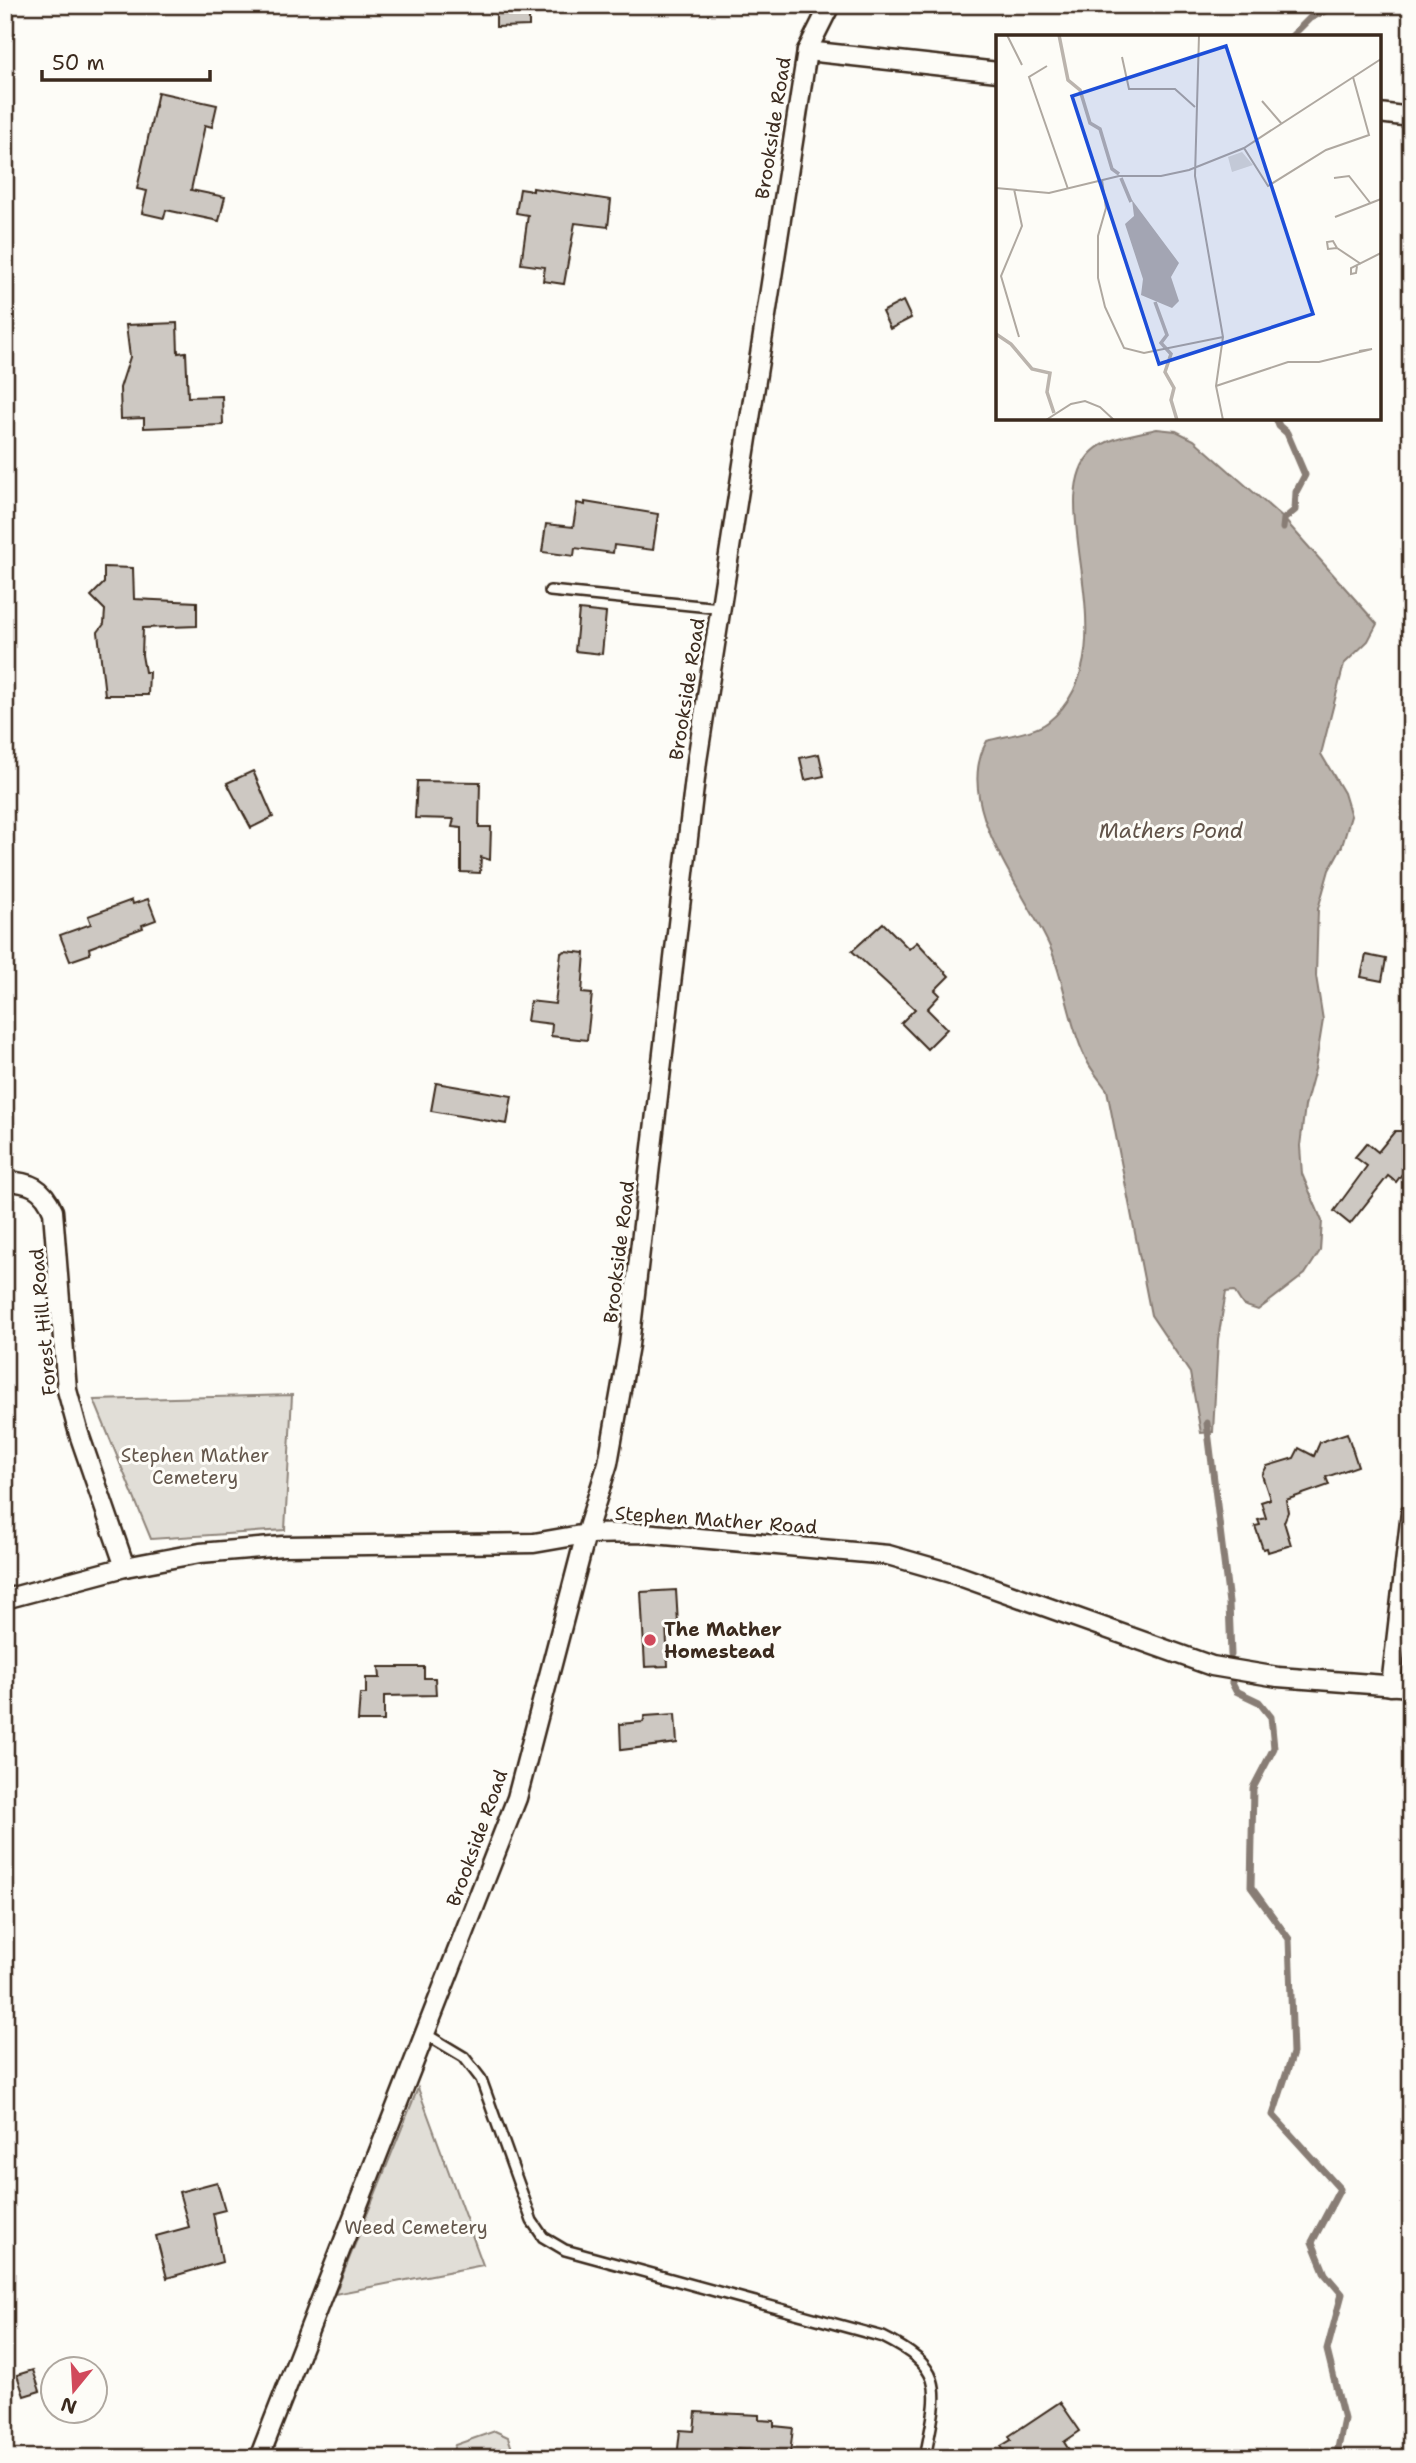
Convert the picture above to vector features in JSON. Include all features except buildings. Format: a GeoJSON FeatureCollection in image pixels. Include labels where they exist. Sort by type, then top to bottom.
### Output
{"type":"FeatureCollection","features":[{"type":"Feature","properties":{"kind":"street","name":"Brookside Road"},"geometry":{"type":"LineString","coordinates":[[258,2458],[517,1798],[586,1534],[608,1463],[629,1345],[697,761],[720,608],[807,51],[830,5]]}},
{"type":"Feature","properties":{"kind":"street"},"geometry":{"type":"LineString","coordinates":[[807,51],[996,72]]}},
{"type":"Feature","properties":{"kind":"street"},"geometry":{"type":"LineString","coordinates":[[1381,113],[1411,117]]}},
{"type":"Feature","properties":{"kind":"street","name":"Forest Hill Road"},"geometry":{"type":"LineString","coordinates":[[5,1181],[29,1182],[46,1195],[53,1211],[67,1390],[79,1434],[125,1567]]}},
{"type":"Feature","properties":{"kind":"street"},"geometry":{"type":"LineString","coordinates":[[1391,1686],[1411,1511]]}},
{"type":"Feature","properties":{"kind":"street","name":"Stephen Mather Road"},"geometry":{"type":"LineString","coordinates":[[5,1599],[125,1567],[201,1553],[283,1546],[534,1543],[586,1534],[643,1532],[888,1555],[951,1573],[1212,1666],[1278,1676],[1411,1687]]}},
{"type":"Feature","properties":{"kind":"lane"},"geometry":{"type":"LineString","coordinates":[[550,592],[720,608]]}},
{"type":"Feature","properties":{"kind":"lane"},"geometry":{"type":"LineString","coordinates":[[424,2033],[450,2047],[474,2067],[532,2221],[544,2237],[565,2250],[883,2337],[909,2349],[928,2367],[934,2384],[935,2404],[925,2458]]}},
{"type":"Feature","properties":{"kind":"green space","name":"Stephen Mather Cemetery"},"geometry":{"type":"Polygon","coordinates":[[[292,1395],[285,1530],[151,1539],[94,1400],[292,1395]]]}},
{"type":"Feature","properties":{"kind":"green space","name":"Weed Cemetery"},"geometry":{"type":"Polygon","coordinates":[[[418,2088],[483,2265],[335,2294],[418,2088]]]}},
{"type":"Feature","properties":{"kind":"green space"},"geometry":{"type":"Polygon","coordinates":[[[495,2431],[508,2437],[515,2458],[450,2458],[455,2445],[495,2431]]]}},
{"type":"Feature","properties":{"kind":"water","name":"Mathers Pond"},"geometry":{"type":"Polygon","coordinates":[[[1157,429],[1176,431],[1194,440],[1284,519],[1377,624],[1368,641],[1344,664],[1321,754],[1344,793],[1351,816],[1342,846],[1329,870],[1318,909],[1316,976],[1323,1020],[1315,1069],[1305,1106],[1300,1146],[1302,1174],[1322,1221],[1320,1251],[1305,1274],[1258,1310],[1243,1305],[1234,1291],[1226,1292],[1218,1339],[1213,1432],[1201,1433],[1190,1373],[1151,1315],[1107,1090],[1090,1067],[1080,1046],[1050,947],[996,846],[978,792],[978,766],[987,741],[1042,726],[1073,693],[1084,658],[1086,619],[1075,506],[1078,475],[1098,447],[1123,437],[1157,429]]]}},
{"type":"Feature","properties":{"kind":"waterway"},"geometry":{"type":"LineString","coordinates":[[1293,35],[1310,18],[1337,5]]}},
{"type":"Feature","properties":{"kind":"waterway"},"geometry":{"type":"LineString","coordinates":[[1277,420],[1287,433],[1305,475],[1296,492],[1295,510],[1284,519],[1283,528]]}},
{"type":"Feature","properties":{"kind":"waterway"},"geometry":{"type":"LineString","coordinates":[[1207,1423],[1229,1603],[1231,1655]]}},
{"type":"Feature","properties":{"kind":"waterway"},"geometry":{"type":"LineString","coordinates":[[1232,1683],[1236,1691],[1259,1702],[1271,1717],[1274,1748],[1253,1788],[1251,1887],[1289,1939],[1293,2053],[1273,2115],[1340,2189],[1312,2242],[1325,2274],[1342,2294],[1327,2350],[1344,2419],[1336,2458]]}},
{"type":"Feature","properties":{"kind":"place","name":"The Mather Homestead"},"geometry":{"type":"Point","coordinates":[650,1640]}}]}
